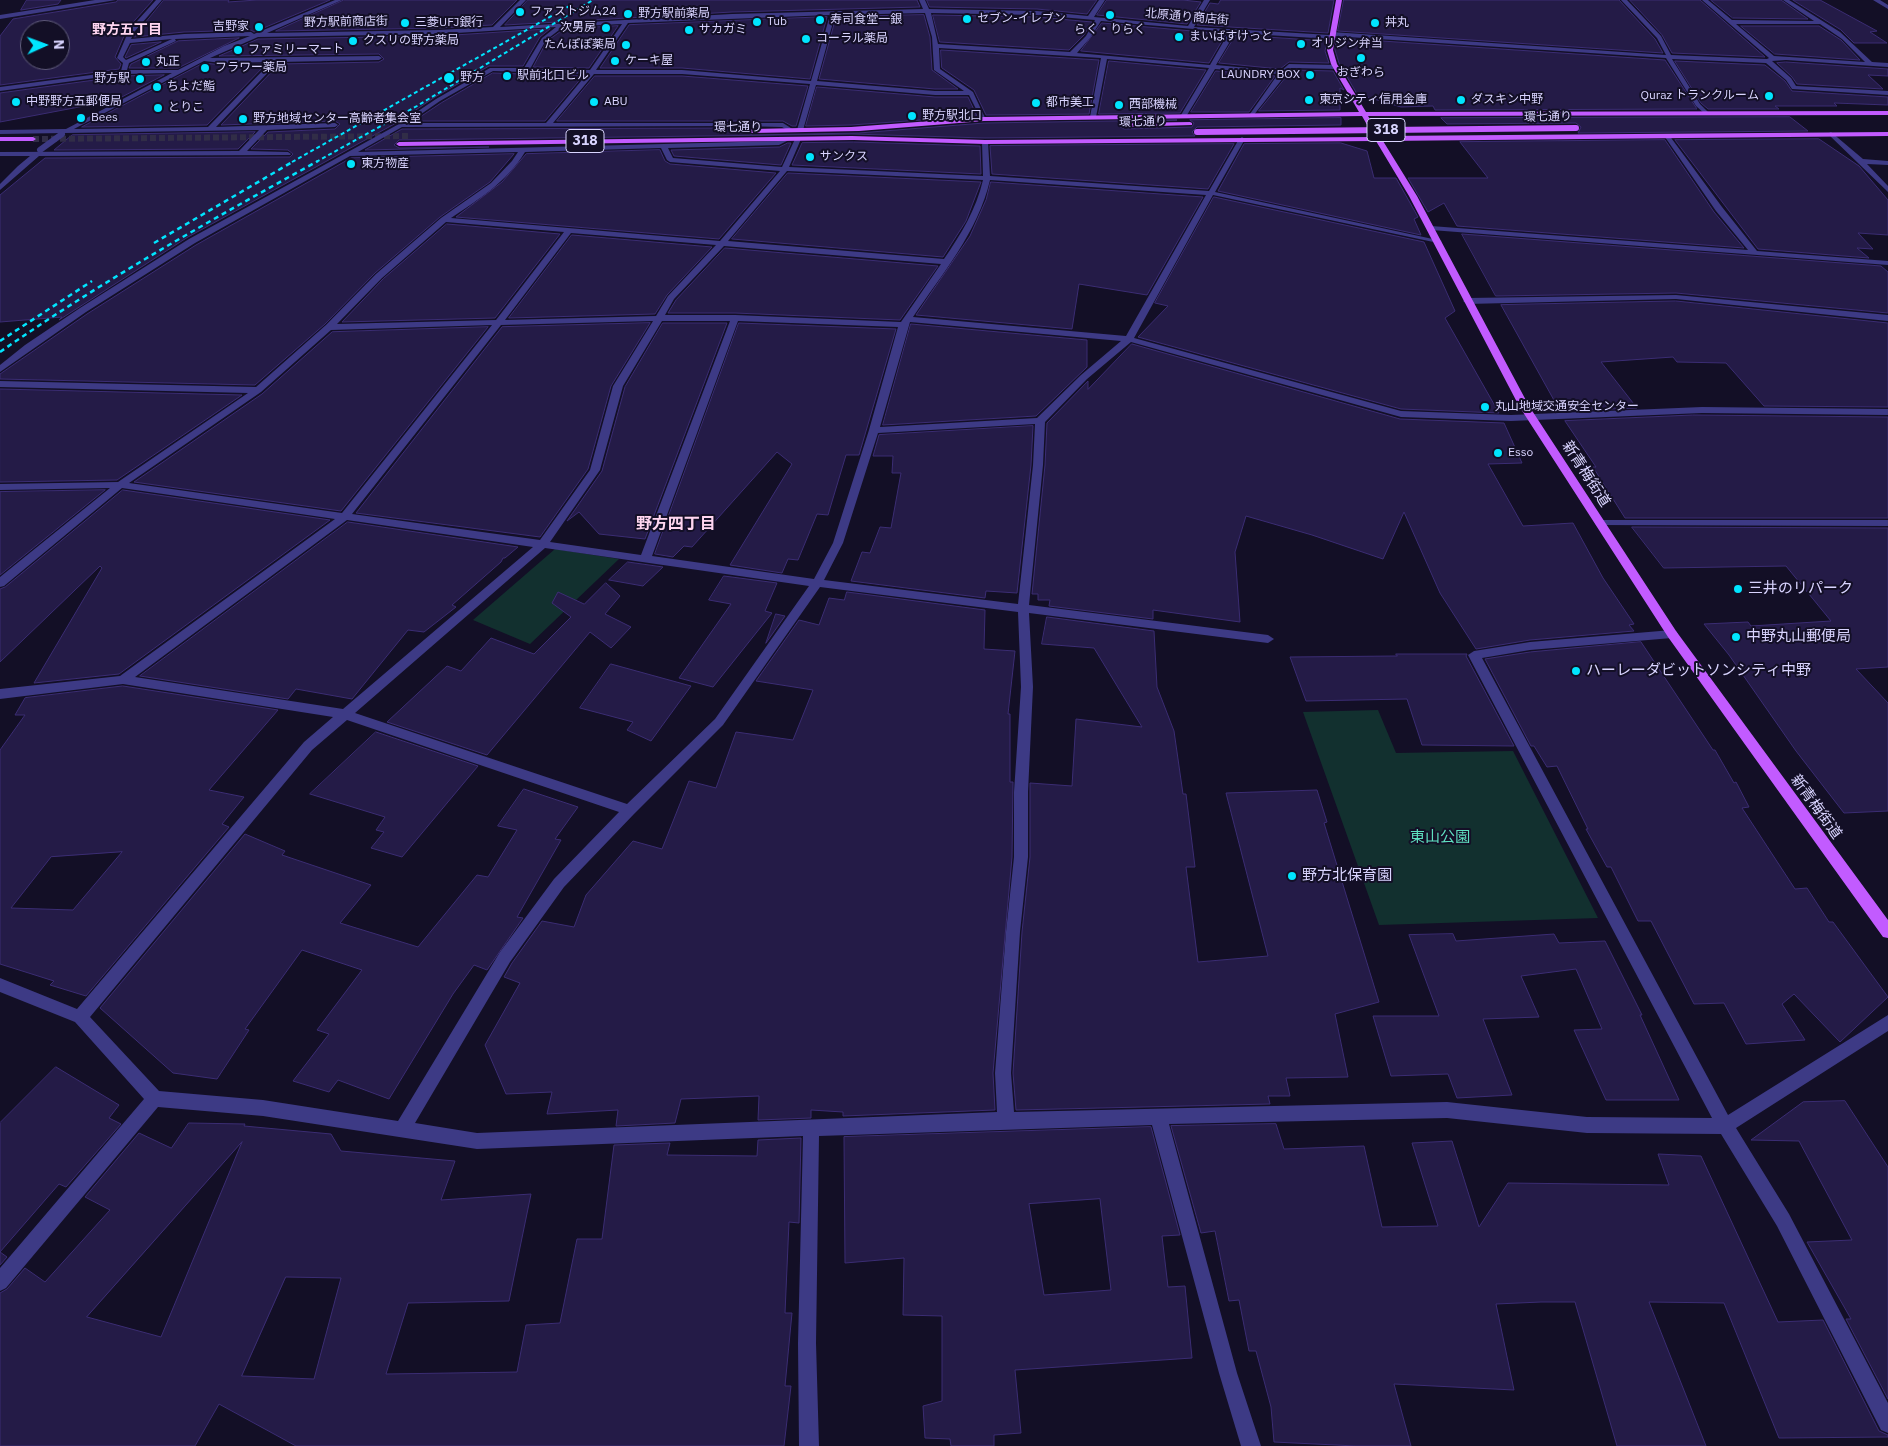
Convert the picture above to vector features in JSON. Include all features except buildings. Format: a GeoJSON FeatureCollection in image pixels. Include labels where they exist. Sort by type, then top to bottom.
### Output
{"type":"FeatureCollection","features":[{"type":"Feature","properties":{"kind":"main road","name":"新青梅街道"},"geometry":{"type":"LineString","coordinates":[[1339,0],[1330,50],[1336,67],[1431,228],[1467,301],[1532,418],[1672,634],[1888,932]]}},
{"type":"Feature","properties":{"kind":"main road"},"geometry":{"type":"LineString","coordinates":[[852,129],[984,119],[1184,115],[1705,112],[1888,113]]}},
{"type":"Feature","properties":{"kind":"main road","name":"環七通り"},"geometry":{"type":"LineString","coordinates":[[1111,125],[1888,118]]}},
{"type":"Feature","properties":{"kind":"main road","name":"環七通り"},"geometry":{"type":"LineString","coordinates":[[617,132],[1042,126]]}},
{"type":"Feature","properties":{"kind":"main road","name":"環七通り"},"geometry":{"type":"LineString","coordinates":[[399,144],[1585,128]]}},
{"type":"Feature","properties":{"kind":"main road"},"geometry":{"type":"LineString","coordinates":[[1624,128],[1888,128]]}},
{"type":"Feature","properties":{"kind":"main road"},"geometry":{"type":"LineString","coordinates":[[852,138],[985,142],[1888,134]]}},
{"type":"Feature","properties":{"kind":"main road"},"geometry":{"type":"LineString","coordinates":[[409,136],[469,135]]}},
{"type":"Feature","properties":{"kind":"main road"},"geometry":{"type":"LineString","coordinates":[[0,140],[33,139]]}},
{"type":"Feature","properties":{"kind":"main road"},"geometry":{"type":"LineString","coordinates":[[0,146],[24,146]]}},
{"type":"Feature","properties":{"kind":"street"},"geometry":{"type":"LineString","coordinates":[[0,17],[81,2],[113,0]]}},
{"type":"Feature","properties":{"kind":"street"},"geometry":{"type":"LineString","coordinates":[[126,62],[120,58],[132,30],[159,0]]}},
{"type":"Feature","properties":{"kind":"street"},"geometry":{"type":"LineString","coordinates":[[0,188],[20,167],[64,132],[203,59],[339,0]]}},
{"type":"Feature","properties":{"kind":"street"},"geometry":{"type":"LineString","coordinates":[[496,29],[519,6],[522,0]]}},
{"type":"Feature","properties":{"kind":"street"},"geometry":{"type":"LineString","coordinates":[[922,0],[936,38],[937,70],[971,93],[984,119]]}},
{"type":"Feature","properties":{"kind":"street"},"geometry":{"type":"LineString","coordinates":[[1090,18],[1102,0]]}},
{"type":"Feature","properties":{"kind":"street"},"geometry":{"type":"LineString","coordinates":[[1190,28],[1207,0]]}},
{"type":"Feature","properties":{"kind":"street"},"geometry":{"type":"LineString","coordinates":[[1624,0],[1647,24],[1669,52],[1669,60],[1698,105],[1705,112]]}},
{"type":"Feature","properties":{"kind":"street"},"geometry":{"type":"LineString","coordinates":[[1705,0],[1770,60],[1789,79],[1794,88],[1888,93]]}},
{"type":"Feature","properties":{"kind":"street"},"geometry":{"type":"LineString","coordinates":[[1786,0],[1818,23]]}},
{"type":"Feature","properties":{"kind":"street"},"geometry":{"type":"LineString","coordinates":[[1876,0],[1888,7]]}},
{"type":"Feature","properties":{"kind":"street","name":"北原通り商店街"},"geometry":{"type":"LineString","coordinates":[[562,26],[616,19],[626,22],[732,16],[927,11],[1037,13],[1190,28],[1670,56],[1888,65]]}},
{"type":"Feature","properties":{"kind":"street"},"geometry":{"type":"LineString","coordinates":[[800,130],[833,14]]}},
{"type":"Feature","properties":{"kind":"street"},"geometry":{"type":"LineString","coordinates":[[1072,54],[1088,37],[1099,19]]}},
{"type":"Feature","properties":{"kind":"street"},"geometry":{"type":"LineString","coordinates":[[548,124],[592,72],[626,22]]}},
{"type":"Feature","properties":{"kind":"street"},"geometry":{"type":"LineString","coordinates":[[1731,22],[1818,23],[1826,25],[1846,40],[1870,64]]}},
{"type":"Feature","properties":{"kind":"street"},"geometry":{"type":"LineString","coordinates":[[527,69],[544,40],[562,26]]}},
{"type":"Feature","properties":{"kind":"street","name":"野方駅前商店街"},"geometry":{"type":"LineString","coordinates":[[128,40],[184,36],[562,26]]}},
{"type":"Feature","properties":{"kind":"street"},"geometry":{"type":"LineString","coordinates":[[1184,115],[1212,70],[1233,30]]}},
{"type":"Feature","properties":{"kind":"street"},"geometry":{"type":"LineString","coordinates":[[126,62],[184,36]]}},
{"type":"Feature","properties":{"kind":"street"},"geometry":{"type":"LineString","coordinates":[[936,46],[1072,54],[1282,73]]}},
{"type":"Feature","properties":{"kind":"street"},"geometry":{"type":"LineString","coordinates":[[1093,117],[1104,57]]}},
{"type":"Feature","properties":{"kind":"street"},"geometry":{"type":"LineString","coordinates":[[203,59],[379,58]]}},
{"type":"Feature","properties":{"kind":"street"},"geometry":{"type":"LineString","coordinates":[[211,128],[276,60]]}},
{"type":"Feature","properties":{"kind":"street"},"geometry":{"type":"LineString","coordinates":[[124,72],[126,62]]}},
{"type":"Feature","properties":{"kind":"street"},"geometry":{"type":"LineString","coordinates":[[1253,114],[1289,66],[1336,67]]}},
{"type":"Feature","properties":{"kind":"street"},"geometry":{"type":"LineString","coordinates":[[0,369],[28,347],[83,310],[192,241],[401,125],[438,100],[492,69],[682,72],[935,93],[971,93]]}},
{"type":"Feature","properties":{"kind":"street"},"geometry":{"type":"LineString","coordinates":[[0,90],[124,72],[179,71]]}},
{"type":"Feature","properties":{"kind":"street"},"geometry":{"type":"LineString","coordinates":[[0,132],[265,128],[335,124]]}},
{"type":"Feature","properties":{"kind":"street"},"geometry":{"type":"LineString","coordinates":[[401,125],[750,124],[783,125],[791,130]]}},
{"type":"Feature","properties":{"kind":"street"},"geometry":{"type":"LineString","coordinates":[[241,153],[265,128]]}},
{"type":"Feature","properties":{"kind":"street"},"geometry":{"type":"LineString","coordinates":[[1831,134],[1861,161],[1888,190]]}},
{"type":"Feature","properties":{"kind":"street"},"geometry":{"type":"LineString","coordinates":[[1666,136],[1719,209],[1755,253]]}},
{"type":"Feature","properties":{"kind":"street"},"geometry":{"type":"LineString","coordinates":[[349,154],[779,143],[787,139]]}},
{"type":"Feature","properties":{"kind":"street"},"geometry":{"type":"LineString","coordinates":[[80,1017],[308,746],[542,545],[595,470],[618,386],[671,298],[747,216],[786,168],[798,139]]}},
{"type":"Feature","properties":{"kind":"street"},"geometry":{"type":"LineString","coordinates":[[874,430],[1040,421],[1084,377],[1130,339],[1175,255],[1242,139]]}},
{"type":"Feature","properties":{"kind":"street"},"geometry":{"type":"LineString","coordinates":[[402,1129],[505,957],[559,884],[629,810],[719,722],[817,583],[838,543],[906,322],[967,231],[982,200],[987,178],[985,142]]}},
{"type":"Feature","properties":{"kind":"street"},"geometry":{"type":"LineString","coordinates":[[664,145],[670,160],[1212,193],[1438,241]]}},
{"type":"Feature","properties":{"kind":"street"},"geometry":{"type":"LineString","coordinates":[[0,583],[120,485],[258,390],[379,276],[444,220],[494,184],[515,162],[522,150]]}},
{"type":"Feature","properties":{"kind":"street"},"geometry":{"type":"LineString","coordinates":[[0,154],[38,152],[288,154]]}},
{"type":"Feature","properties":{"kind":"street"},"geometry":{"type":"LineString","coordinates":[[1861,161],[1888,164]]}},
{"type":"Feature","properties":{"kind":"street"},"geometry":{"type":"LineString","coordinates":[[444,220],[568,232],[946,262]]}},
{"type":"Feature","properties":{"kind":"street"},"geometry":{"type":"LineString","coordinates":[[1431,228],[1888,263]]}},
{"type":"Feature","properties":{"kind":"street"},"geometry":{"type":"LineString","coordinates":[[124,680],[344,517],[500,322],[568,232]]}},
{"type":"Feature","properties":{"kind":"street"},"geometry":{"type":"LineString","coordinates":[[1467,301],[1676,297],[1888,318]]}},
{"type":"Feature","properties":{"kind":"street"},"geometry":{"type":"LineString","coordinates":[[328,326],[659,318],[906,322],[1130,339],[1401,414],[1448,417],[1532,418],[1702,410],[1888,412]]}},
{"type":"Feature","properties":{"kind":"street"},"geometry":{"type":"LineString","coordinates":[[645,559],[736,318]]}},
{"type":"Feature","properties":{"kind":"street"},"geometry":{"type":"LineString","coordinates":[[0,384],[258,390]]}},
{"type":"Feature","properties":{"kind":"street"},"geometry":{"type":"LineString","coordinates":[[1006,1120],[1003,1073],[1013,932],[1021,857],[1021,792],[1027,687],[1023,607],[1038,465],[1040,421]]}},
{"type":"Feature","properties":{"kind":"street"},"geometry":{"type":"LineString","coordinates":[[0,487],[120,485],[817,583],[1023,607],[1268,640]]}},
{"type":"Feature","properties":{"kind":"street"},"geometry":{"type":"LineString","coordinates":[[1600,523],[1888,523]]}},
{"type":"Feature","properties":{"kind":"street"},"geometry":{"type":"LineString","coordinates":[[1672,634],[1530,646],[1474,656],[1725,1126],[1783,1220],[1888,1423]]}},
{"type":"Feature","properties":{"kind":"street"},"geometry":{"type":"LineString","coordinates":[[0,694],[124,680],[344,714],[629,810]]}},
{"type":"Feature","properties":{"kind":"street"},"geometry":{"type":"LineString","coordinates":[[0,985],[80,1017],[155,1099],[264,1108],[477,1141],[811,1126],[1446,1110],[1587,1125],[1725,1126],[1888,1022]]}},
{"type":"Feature","properties":{"kind":"street"},"geometry":{"type":"LineString","coordinates":[[0,1282],[155,1099]]}},
{"type":"Feature","properties":{"kind":"street"},"geometry":{"type":"LineString","coordinates":[[1158,1116],[1228,1373],[1251,1446]]}},
{"type":"Feature","properties":{"kind":"street"},"geometry":{"type":"LineString","coordinates":[[809,1446],[807,1343],[811,1126]]}},
{"type":"Feature","properties":{"kind":"green space"},"geometry":{"type":"Polygon","coordinates":[[[555,549],[619,559],[530,644],[473,620],[555,549]]]}},
{"type":"Feature","properties":{"kind":"green space","name":"東山公園"},"geometry":{"type":"Polygon","coordinates":[[[1378,710],[1396,753],[1513,751],[1598,918],[1379,925],[1303,712],[1378,710]]]}},
{"type":"Feature","properties":{"kind":"tunnel"},"geometry":{"type":"LineString","coordinates":[[33,139],[409,136]]}},
{"type":"Feature","properties":{"kind":"railway"},"geometry":{"type":"LineString","coordinates":[[316,162],[417,106],[593,0]]}},
{"type":"Feature","properties":{"kind":"railway"},"geometry":{"type":"LineString","coordinates":[[292,162],[571,5]]}},
{"type":"Feature","properties":{"kind":"railway"},"geometry":{"type":"LineString","coordinates":[[154,243],[294,161]]}},
{"type":"Feature","properties":{"kind":"railway"},"geometry":{"type":"LineString","coordinates":[[0,352],[117,276],[196,229],[318,161]]}},
{"type":"Feature","properties":{"kind":"railway"},"geometry":{"type":"LineString","coordinates":[[0,341],[92,281]]}},
{"type":"Feature","properties":{"kind":"place","name":"ファストジム24"},"geometry":{"type":"Point","coordinates":[520,12]}},
{"type":"Feature","properties":{"kind":"place","name":"野方駅前薬局"},"geometry":{"type":"Point","coordinates":[628,14]}},
{"type":"Feature","properties":{"kind":"place","name":"らく・りらく"},"geometry":{"type":"Point","coordinates":[1110,15]}},
{"type":"Feature","properties":{"kind":"place","name":"セブン-イレブン"},"geometry":{"type":"Point","coordinates":[967,19]}},
{"type":"Feature","properties":{"kind":"place","name":"寿司食堂一銀"},"geometry":{"type":"Point","coordinates":[820,20]}},
{"type":"Feature","properties":{"kind":"place","name":"Tub"},"geometry":{"type":"Point","coordinates":[757,22]}},
{"type":"Feature","properties":{"kind":"place","name":"三菱UFJ銀行"},"geometry":{"type":"Point","coordinates":[405,23]}},
{"type":"Feature","properties":{"kind":"place","name":"丼丸"},"geometry":{"type":"Point","coordinates":[1375,23]}},
{"type":"Feature","properties":{"kind":"place","name":"吉野家"},"geometry":{"type":"Point","coordinates":[259,27]}},
{"type":"Feature","properties":{"kind":"place","name":"次男房"},"geometry":{"type":"Point","coordinates":[606,28]}},
{"type":"Feature","properties":{"kind":"place","name":"サカガミ"},"geometry":{"type":"Point","coordinates":[689,30]}},
{"type":"Feature","properties":{"kind":"place","name":"まいばすけっと"},"geometry":{"type":"Point","coordinates":[1179,37]}},
{"type":"Feature","properties":{"kind":"place","name":"コーラル薬局"},"geometry":{"type":"Point","coordinates":[806,39]}},
{"type":"Feature","properties":{"kind":"place","name":"クスリの野方薬局"},"geometry":{"type":"Point","coordinates":[353,41]}},
{"type":"Feature","properties":{"kind":"place","name":"オリジン弁当"},"geometry":{"type":"Point","coordinates":[1301,44]}},
{"type":"Feature","properties":{"kind":"place","name":"たんぽぽ薬局"},"geometry":{"type":"Point","coordinates":[626,45]}},
{"type":"Feature","properties":{"kind":"place","name":"ファミリーマート"},"geometry":{"type":"Point","coordinates":[238,50]}},
{"type":"Feature","properties":{"kind":"place","name":"おぎわら"},"geometry":{"type":"Point","coordinates":[1361,58]}},
{"type":"Feature","properties":{"kind":"place","name":"ケーキ屋"},"geometry":{"type":"Point","coordinates":[615,61]}},
{"type":"Feature","properties":{"kind":"place","name":"丸正"},"geometry":{"type":"Point","coordinates":[146,62]}},
{"type":"Feature","properties":{"kind":"place","name":"フラワー薬局"},"geometry":{"type":"Point","coordinates":[205,68]}},
{"type":"Feature","properties":{"kind":"place","name":"LAUNDRY BOX"},"geometry":{"type":"Point","coordinates":[1310,75]}},
{"type":"Feature","properties":{"kind":"place","name":"駅前北口ビル"},"geometry":{"type":"Point","coordinates":[507,76]}},
{"type":"Feature","properties":{"kind":"place","name":"野方"},"geometry":{"type":"Point","coordinates":[449,78]}},
{"type":"Feature","properties":{"kind":"place","name":"野方駅"},"geometry":{"type":"Point","coordinates":[140,79]}},
{"type":"Feature","properties":{"kind":"place","name":"ちよだ鮨"},"geometry":{"type":"Point","coordinates":[157,87]}},
{"type":"Feature","properties":{"kind":"place","name":"Quraz トランクルーム"},"geometry":{"type":"Point","coordinates":[1769,96]}},
{"type":"Feature","properties":{"kind":"place","name":"東京シティ信用金庫"},"geometry":{"type":"Point","coordinates":[1309,100]}},
{"type":"Feature","properties":{"kind":"place","name":"ダスキン中野"},"geometry":{"type":"Point","coordinates":[1461,100]}},
{"type":"Feature","properties":{"kind":"place","name":"中野野方五郵便局"},"geometry":{"type":"Point","coordinates":[16,102]}},
{"type":"Feature","properties":{"kind":"place","name":"ABU"},"geometry":{"type":"Point","coordinates":[594,102]}},
{"type":"Feature","properties":{"kind":"place","name":"都市美工"},"geometry":{"type":"Point","coordinates":[1036,103]}},
{"type":"Feature","properties":{"kind":"place","name":"西部機械"},"geometry":{"type":"Point","coordinates":[1119,105]}},
{"type":"Feature","properties":{"kind":"place","name":"とりこ"},"geometry":{"type":"Point","coordinates":[158,108]}},
{"type":"Feature","properties":{"kind":"place","name":"野方駅北口"},"geometry":{"type":"Point","coordinates":[912,116]}},
{"type":"Feature","properties":{"kind":"place","name":"Bees"},"geometry":{"type":"Point","coordinates":[81,118]}},
{"type":"Feature","properties":{"kind":"place","name":"野方地域センター高齢者集会室"},"geometry":{"type":"Point","coordinates":[243,119]}},
{"type":"Feature","properties":{"kind":"place","name":"サンクス"},"geometry":{"type":"Point","coordinates":[810,157]}},
{"type":"Feature","properties":{"kind":"place","name":"東方物産"},"geometry":{"type":"Point","coordinates":[351,164]}},
{"type":"Feature","properties":{"kind":"place","name":"丸山地域交通安全センター"},"geometry":{"type":"Point","coordinates":[1485,407]}},
{"type":"Feature","properties":{"kind":"place","name":"Esso"},"geometry":{"type":"Point","coordinates":[1498,453]}},
{"type":"Feature","properties":{"kind":"place","name":"三井のリパーク"},"geometry":{"type":"Point","coordinates":[1738,589]}},
{"type":"Feature","properties":{"kind":"place","name":"中野丸山郵便局"},"geometry":{"type":"Point","coordinates":[1736,637]}},
{"type":"Feature","properties":{"kind":"place","name":"ハーレーダビットソンシティ中野"},"geometry":{"type":"Point","coordinates":[1576,671]}},
{"type":"Feature","properties":{"kind":"place","name":"野方北保育園"},"geometry":{"type":"Point","coordinates":[1292,876]}},
{"type":"Feature","properties":{"kind":"district","name":"野方五丁目"},"geometry":{"type":"Point","coordinates":[127,30]}},
{"type":"Feature","properties":{"kind":"district","name":"野方四丁目"},"geometry":{"type":"Point","coordinates":[676,524]}}]}
